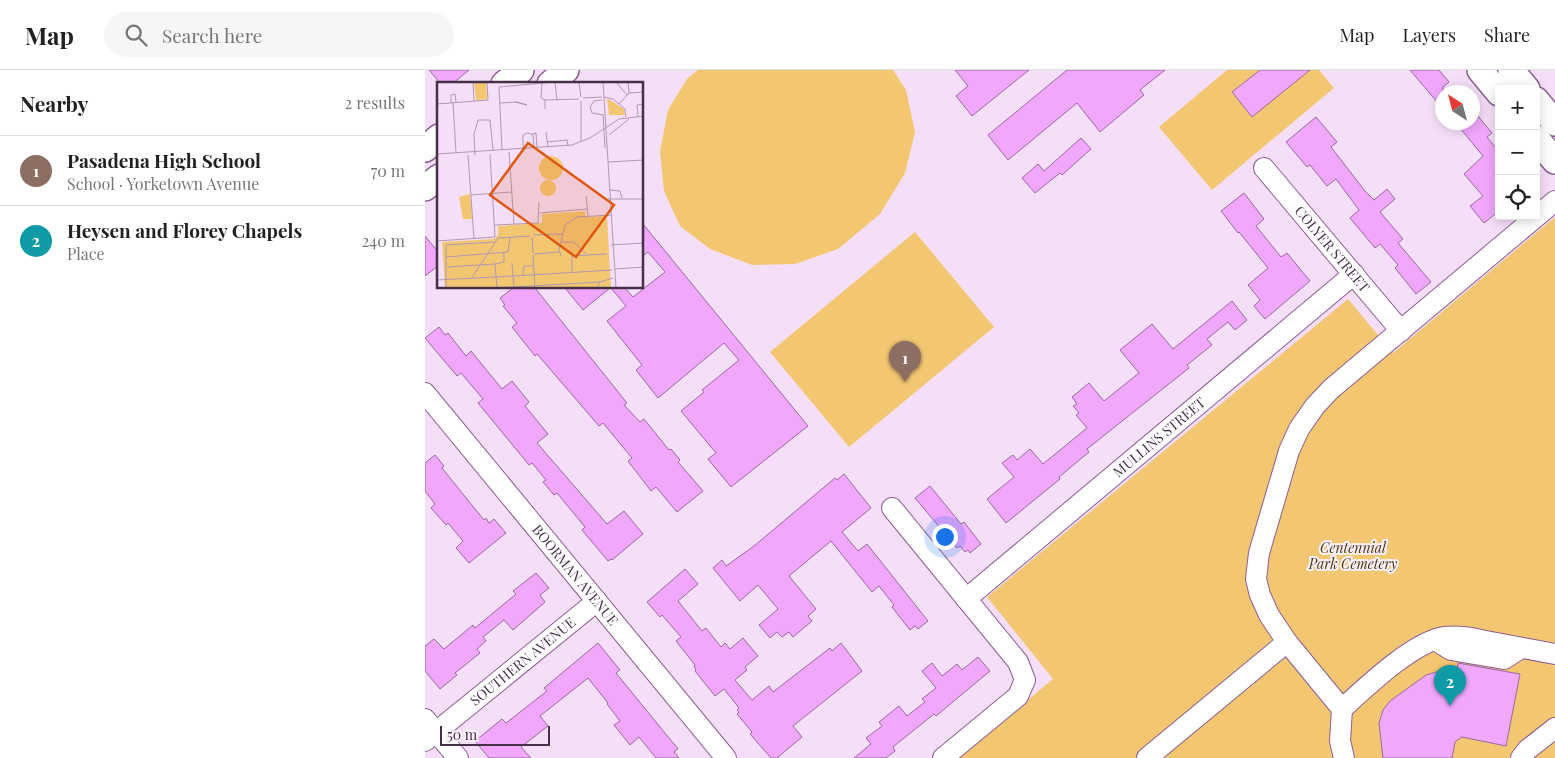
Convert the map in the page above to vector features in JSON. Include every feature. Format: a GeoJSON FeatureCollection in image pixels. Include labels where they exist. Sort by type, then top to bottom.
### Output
{"type":"FeatureCollection","features":[{"type":"Feature","properties":{"kind":"main road"},"geometry":{"type":"LineString","coordinates":[[552,82],[567,70]]}},
{"type":"Feature","properties":{"kind":"main road"},"geometry":{"type":"LineString","coordinates":[[1480,70],[1495,88]]}},
{"type":"Feature","properties":{"kind":"main road"},"geometry":{"type":"LineString","coordinates":[[1511,70],[1524,85]]}},
{"type":"Feature","properties":{"kind":"main road"},"geometry":{"type":"LineString","coordinates":[[1540,105],[1555,123]]}},
{"type":"Feature","properties":{"kind":"main road"},"geometry":{"type":"LineString","coordinates":[[425,149],[437,139]]}},
{"type":"Feature","properties":{"kind":"main road"},"geometry":{"type":"LineString","coordinates":[[1540,143],[1555,161]]}},
{"type":"Feature","properties":{"kind":"main road"},"geometry":{"type":"LineString","coordinates":[[425,188],[437,179]]}},
{"type":"Feature","properties":{"kind":"street","name":"COLYER STREET"},"geometry":{"type":"LineString","coordinates":[[1264,168],[1401,331]]}},
{"type":"Feature","properties":{"kind":"street"},"geometry":{"type":"LineString","coordinates":[[1344,758],[1340,742],[1342,709],[1287,642],[1269,616],[1260,595],[1256,579],[1259,552],[1289,451],[1299,429],[1315,406],[1331,389],[1555,201]]}},
{"type":"Feature","properties":{"kind":"street","name":"MULLINS STREET"},"geometry":{"type":"LineString","coordinates":[[966,599],[1354,274]]}},
{"type":"Feature","properties":{"kind":"street","name":"BOORMAN AVENUE"},"geometry":{"type":"LineString","coordinates":[[425,393],[726,758]]}},
{"type":"Feature","properties":{"kind":"street"},"geometry":{"type":"LineString","coordinates":[[892,508],[1018,662],[1025,680],[1018,696],[943,758]]}},
{"type":"Feature","properties":{"kind":"street","name":"SOUTHERN AVENUE"},"geometry":{"type":"LineString","coordinates":[[429,731],[597,601]]}},
{"type":"Feature","properties":{"kind":"street"},"geometry":{"type":"LineString","coordinates":[[1342,709],[1373,680],[1404,657],[1444,637],[1462,636],[1555,654]]}},
{"type":"Feature","properties":{"kind":"street"},"geometry":{"type":"LineString","coordinates":[[1147,758],[1287,642]]}},
{"type":"Feature","properties":{"kind":"street"},"geometry":{"type":"LineString","coordinates":[[1521,758],[1527,750],[1555,728]]}},
{"type":"Feature","properties":{"kind":"street"},"geometry":{"type":"LineString","coordinates":[[429,731],[458,758]]}},
{"type":"Feature","properties":{"kind":"green space"},"geometry":{"type":"Polygon","coordinates":[[[698,70],[893,70],[906,90],[915,132],[905,173],[880,214],[838,249],[795,264],[752,265],[710,249],[680,226],[664,191],[660,151],[668,110],[687,79],[698,70]]]}},
{"type":"Feature","properties":{"kind":"green space"},"geometry":{"type":"Polygon","coordinates":[[[1227,70],[1319,70],[1334,88],[1212,190],[1159,127],[1227,70]]]}},
{"type":"Feature","properties":{"kind":"green space","name":"Centennial Park Cemetery"},"geometry":{"type":"Polygon","coordinates":[[[1555,217],[1555,758],[958,758],[1053,679],[987,597],[1348,299],[1393,353],[1555,217]]]}},
{"type":"Feature","properties":{"kind":"green space"},"geometry":{"type":"Polygon","coordinates":[[[915,232],[994,327],[849,447],[770,352],[915,232]]]}},
{"type":"Feature","properties":{"kind":"building"},"geometry":{"type":"Polygon","coordinates":[[[429,70],[469,70],[454,82],[439,82],[429,70]]]}},
{"type":"Feature","properties":{"kind":"building"},"geometry":{"type":"Polygon","coordinates":[[[955,70],[1029,70],[972,116],[956,96],[968,86],[955,70]]]}},
{"type":"Feature","properties":{"kind":"building"},"geometry":{"type":"Polygon","coordinates":[[[1067,70],[1165,70],[1140,90],[1144,95],[1100,132],[1077,103],[1008,160],[988,135],[1067,70]]]}},
{"type":"Feature","properties":{"kind":"building"},"geometry":{"type":"Polygon","coordinates":[[[1260,70],[1310,70],[1252,117],[1232,92],[1260,70]]]}},
{"type":"Feature","properties":{"kind":"building"},"geometry":{"type":"Polygon","coordinates":[[[1410,70],[1439,70],[1449,82],[1445,85],[1435,85],[1435,100],[1410,70]]]}},
{"type":"Feature","properties":{"kind":"building"},"geometry":{"type":"Polygon","coordinates":[[[1316,117],[1337,142],[1331,147],[1365,191],[1374,200],[1387,189],[1395,199],[1380,212],[1403,239],[1398,243],[1431,282],[1416,294],[1395,268],[1398,265],[1380,244],[1375,248],[1350,218],[1359,210],[1336,179],[1327,186],[1310,165],[1307,167],[1286,142],[1316,117]]]}},
{"type":"Feature","properties":{"kind":"building"},"geometry":{"type":"Polygon","coordinates":[[[1480,118],[1492,133],[1487,137],[1495,147],[1495,214],[1484,223],[1470,206],[1483,196],[1464,174],[1483,156],[1462,130],[1480,130],[1480,118]]]}},
{"type":"Feature","properties":{"kind":"building"},"geometry":{"type":"Polygon","coordinates":[[[1081,138],[1091,149],[1062,175],[1060,173],[1035,193],[1022,178],[1038,164],[1044,171],[1081,138]]]}},
{"type":"Feature","properties":{"kind":"building"},"geometry":{"type":"Polygon","coordinates":[[[1244,193],[1264,219],[1256,226],[1281,257],[1287,253],[1310,281],[1265,319],[1254,306],[1260,300],[1248,285],[1268,268],[1221,211],[1244,193]]]}},
{"type":"Feature","properties":{"kind":"building"},"geometry":{"type":"Polygon","coordinates":[[[644,225],[808,426],[731,487],[708,459],[716,453],[681,411],[704,392],[702,390],[739,360],[724,343],[658,398],[636,370],[642,365],[607,321],[626,306],[612,289],[626,289],[633,297],[665,272],[648,252],[644,255],[644,225]]]}},
{"type":"Feature","properties":{"kind":"building"},"geometry":{"type":"Polygon","coordinates":[[[425,236],[437,251],[437,267],[425,276],[425,236]]]}},
{"type":"Feature","properties":{"kind":"building"},"geometry":{"type":"Polygon","coordinates":[[[512,289],[536,289],[627,403],[624,405],[640,422],[644,419],[669,450],[671,449],[680,460],[678,462],[703,491],[677,512],[656,487],[651,491],[628,461],[632,458],[603,423],[599,426],[537,354],[535,356],[512,327],[517,323],[503,306],[505,305],[500,298],[512,289]]]}},
{"type":"Feature","properties":{"kind":"building"},"geometry":{"type":"Polygon","coordinates":[[[566,289],[609,289],[583,310],[566,289]]]}},
{"type":"Feature","properties":{"kind":"building"},"geometry":{"type":"Polygon","coordinates":[[[1232,301],[1247,320],[1235,330],[1228,322],[1207,339],[1212,345],[1187,365],[1189,368],[1087,449],[1089,452],[1059,477],[1060,479],[1006,523],[987,499],[1014,477],[1002,463],[1013,455],[1017,460],[1030,449],[1043,464],[1087,428],[1076,415],[1079,413],[1073,406],[1077,404],[1072,397],[1089,383],[1104,401],[1139,373],[1120,350],[1152,324],[1173,349],[1232,301]]]}},
{"type":"Feature","properties":{"kind":"building"},"geometry":{"type":"Polygon","coordinates":[[[439,327],[445,335],[448,333],[466,356],[471,351],[502,389],[512,381],[529,402],[525,406],[548,434],[537,443],[607,524],[624,511],[643,534],[612,560],[608,561],[582,530],[585,527],[557,493],[554,495],[543,482],[546,480],[532,463],[529,465],[478,403],[483,399],[461,373],[457,376],[425,338],[439,327]]]}},
{"type":"Feature","properties":{"kind":"building"},"geometry":{"type":"Polygon","coordinates":[[[435,455],[444,466],[442,468],[484,520],[486,518],[489,523],[494,519],[506,533],[469,563],[456,548],[463,541],[448,523],[446,525],[431,508],[435,504],[425,491],[425,463],[435,455]]]}},
{"type":"Feature","properties":{"kind":"building"},"geometry":{"type":"Polygon","coordinates":[[[844,474],[871,508],[842,532],[858,551],[867,544],[928,621],[918,629],[915,626],[910,630],[879,586],[872,592],[831,541],[789,576],[816,609],[808,616],[812,621],[793,637],[789,632],[782,637],[777,632],[770,638],[759,625],[778,609],[758,585],[740,601],[713,568],[722,560],[726,566],[754,546],[835,478],[837,480],[844,474]]]}},
{"type":"Feature","properties":{"kind":"building"},"geometry":{"type":"Polygon","coordinates":[[[930,486],[961,524],[964,522],[981,544],[970,553],[968,550],[965,552],[960,546],[957,548],[915,498],[930,486]]]}},
{"type":"Feature","properties":{"kind":"building"},"geometry":{"type":"Polygon","coordinates":[[[685,569],[698,584],[678,601],[702,631],[706,628],[721,647],[725,643],[730,649],[743,638],[758,656],[745,667],[747,670],[735,680],[752,700],[769,686],[773,692],[830,648],[832,651],[841,643],[862,671],[793,726],[802,737],[777,758],[771,758],[750,734],[752,732],[737,714],[739,708],[724,689],[715,696],[695,671],[695,665],[676,641],[681,637],[662,615],[660,617],[647,602],[685,569]]]}},
{"type":"Feature","properties":{"kind":"building"},"geometry":{"type":"Polygon","coordinates":[[[536,573],[549,588],[540,595],[545,602],[513,630],[504,620],[483,637],[486,641],[477,649],[480,653],[455,673],[457,675],[440,689],[425,671],[425,646],[434,639],[444,649],[473,625],[475,628],[516,594],[513,591],[536,573]]]}},
{"type":"Feature","properties":{"kind":"building"},"geometry":{"type":"Polygon","coordinates":[[[598,643],[620,670],[616,673],[678,749],[674,752],[679,758],[656,758],[639,737],[630,745],[614,725],[620,721],[588,678],[540,716],[548,726],[521,747],[531,758],[489,758],[475,741],[502,719],[506,723],[547,691],[544,688],[598,643]]]}},
{"type":"Feature","properties":{"kind":"building"},"geometry":{"type":"Polygon","coordinates":[[[978,657],[990,671],[936,716],[934,714],[893,747],[895,751],[886,758],[854,758],[871,744],[866,738],[882,726],[879,722],[899,706],[907,716],[925,702],[922,699],[936,688],[922,671],[932,663],[942,676],[957,664],[962,670],[978,657]]]}},
{"type":"Feature","properties":{"kind":"building"},"geometry":{"type":"Polygon","coordinates":[[[1458,663],[1520,674],[1506,746],[1462,737],[1455,742],[1452,758],[1383,758],[1379,723],[1383,710],[1390,701],[1426,675],[1443,670],[1457,670],[1458,663]]]}},
{"type":"Feature","properties":{"kind":"place","name":"Pasadena High School"},"geometry":{"type":"Point","coordinates":[905,382]}},
{"type":"Feature","properties":{"kind":"place","name":"Heysen and Florey Chapels"},"geometry":{"type":"Point","coordinates":[1450,706]}}]}
